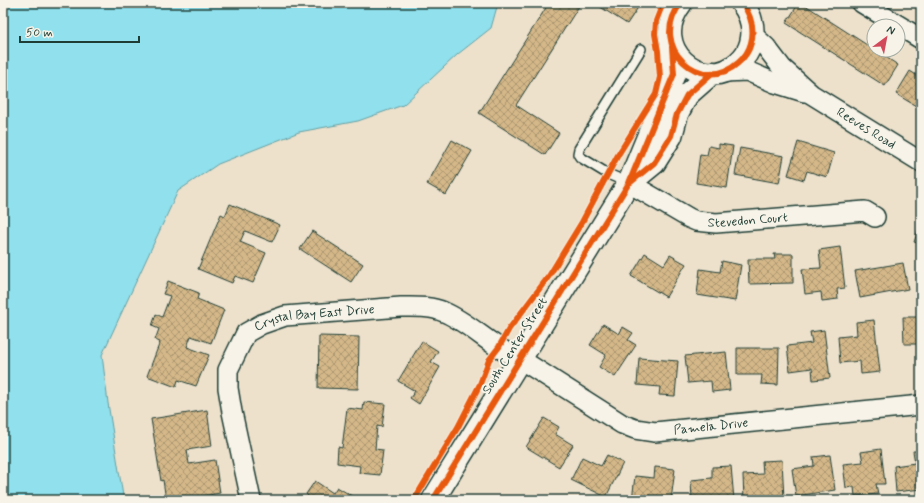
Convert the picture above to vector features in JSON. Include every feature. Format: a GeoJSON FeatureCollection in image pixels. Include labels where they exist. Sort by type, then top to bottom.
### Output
{"type":"FeatureCollection","features":[{"type":"Feature","properties":{"kind":"main road","name":"South Center Street"},"geometry":{"type":"LineString","coordinates":[[433,500],[629,183],[674,74],[670,23],[674,11],[681,3]]}},
{"type":"Feature","properties":{"kind":"main road","name":"South Center Street"},"geometry":{"type":"LineString","coordinates":[[629,183],[654,163],[671,136],[677,114],[687,94],[718,72],[735,66],[744,58],[750,47],[750,16]]}},
{"type":"Feature","properties":{"kind":"main road"},"geometry":{"type":"LineString","coordinates":[[672,47],[679,58],[688,66],[699,72],[718,72]]}},
{"type":"Feature","properties":{"kind":"street"},"geometry":{"type":"LineString","coordinates":[[862,3],[921,39]]}},
{"type":"Feature","properties":{"kind":"street","name":"Reeves Road"},"geometry":{"type":"LineString","coordinates":[[750,16],[766,47],[782,68],[811,94],[921,162]]}},
{"type":"Feature","properties":{"kind":"street","name":"Reeves Road"},"geometry":{"type":"LineString","coordinates":[[718,72],[747,71],[775,83],[811,94]]}},
{"type":"Feature","properties":{"kind":"street","name":"Stevedon Court"},"geometry":{"type":"LineString","coordinates":[[629,183],[689,218],[716,223],[865,211],[875,217]]}},
{"type":"Feature","properties":{"kind":"street","name":"Crystal Bay East Drive"},"geometry":{"type":"LineString","coordinates":[[251,500],[232,412],[228,388],[228,370],[246,333],[262,324],[285,316],[420,306],[443,311],[466,324],[510,355],[520,359]]}},
{"type":"Feature","properties":{"kind":"street","name":"Pamela Drive"},"geometry":{"type":"LineString","coordinates":[[520,359],[622,424],[635,429],[655,432],[921,405]]}},
{"type":"Feature","properties":{"kind":"lane"},"geometry":{"type":"LineString","coordinates":[[629,183],[602,170],[580,157],[578,154],[579,149],[641,49]]}},
{"type":"Feature","properties":{"kind":"water"},"geometry":{"type":"Polygon","coordinates":[[[3,3],[498,3],[491,28],[458,54],[403,105],[358,121],[299,132],[218,164],[178,191],[102,355],[123,496],[122,500],[3,500],[3,3]]]}},
{"type":"Feature","properties":{"kind":"building"},"geometry":{"type":"Polygon","coordinates":[[[549,3],[581,3],[516,105],[559,133],[545,155],[479,113],[549,3]]]}},
{"type":"Feature","properties":{"kind":"building"},"geometry":{"type":"Polygon","coordinates":[[[594,3],[641,3],[627,24],[594,3]]]}},
{"type":"Feature","properties":{"kind":"building"},"geometry":{"type":"Polygon","coordinates":[[[799,3],[802,3],[866,44],[866,58],[887,58],[898,65],[885,86],[786,23],[799,3]]]}},
{"type":"Feature","properties":{"kind":"building"},"geometry":{"type":"Polygon","coordinates":[[[910,71],[921,78],[921,109],[896,94],[910,71]]]}},
{"type":"Feature","properties":{"kind":"building"},"geometry":{"type":"Polygon","coordinates":[[[452,140],[472,151],[446,195],[427,184],[452,140]]]}},
{"type":"Feature","properties":{"kind":"building"},"geometry":{"type":"Polygon","coordinates":[[[798,142],[834,153],[827,177],[807,171],[804,180],[788,175],[798,142]]]}},
{"type":"Feature","properties":{"kind":"building"},"geometry":{"type":"Polygon","coordinates":[[[719,144],[733,146],[727,188],[696,183],[700,154],[707,155],[709,146],[719,148],[719,144]]]}},
{"type":"Feature","properties":{"kind":"building"},"geometry":{"type":"Polygon","coordinates":[[[740,148],[784,156],[779,183],[735,175],[740,148]]]}},
{"type":"Feature","properties":{"kind":"building"},"geometry":{"type":"Polygon","coordinates":[[[230,204],[280,225],[272,242],[245,231],[240,242],[266,253],[253,283],[235,276],[232,283],[198,269],[221,214],[225,216],[230,204]]]}},
{"type":"Feature","properties":{"kind":"building"},"geometry":{"type":"Polygon","coordinates":[[[921,222],[921,244],[914,242],[921,222]]]}},
{"type":"Feature","properties":{"kind":"building"},"geometry":{"type":"Polygon","coordinates":[[[312,231],[363,264],[351,282],[300,249],[312,231]]]}},
{"type":"Feature","properties":{"kind":"building"},"geometry":{"type":"Polygon","coordinates":[[[840,247],[845,288],[837,289],[838,299],[822,301],[821,292],[805,294],[802,269],[821,268],[819,250],[840,247]]]}},
{"type":"Feature","properties":{"kind":"building"},"geometry":{"type":"Polygon","coordinates":[[[645,253],[664,265],[670,255],[686,264],[666,297],[631,276],[645,253]]]}},
{"type":"Feature","properties":{"kind":"building"},"geometry":{"type":"Polygon","coordinates":[[[774,254],[793,254],[793,283],[749,284],[748,259],[775,259],[774,254]]]}},
{"type":"Feature","properties":{"kind":"building"},"geometry":{"type":"Polygon","coordinates":[[[722,261],[741,265],[735,301],[697,295],[700,269],[720,272],[722,261]]]}},
{"type":"Feature","properties":{"kind":"building"},"geometry":{"type":"Polygon","coordinates":[[[903,263],[908,289],[860,298],[855,271],[903,263]]]}},
{"type":"Feature","properties":{"kind":"building"},"geometry":{"type":"Polygon","coordinates":[[[168,281],[199,293],[197,299],[224,310],[211,343],[191,336],[187,347],[209,355],[196,386],[178,380],[176,387],[147,376],[160,342],[155,340],[159,329],[152,326],[156,314],[162,317],[170,296],[163,294],[168,281]]]}},
{"type":"Feature","properties":{"kind":"building"},"geometry":{"type":"Polygon","coordinates":[[[903,317],[921,317],[921,344],[904,344],[903,317]]]}},
{"type":"Feature","properties":{"kind":"building"},"geometry":{"type":"Polygon","coordinates":[[[874,320],[880,372],[861,374],[860,361],[840,363],[838,337],[857,335],[856,322],[874,320]]]}},
{"type":"Feature","properties":{"kind":"building"},"geometry":{"type":"Polygon","coordinates":[[[603,324],[619,334],[623,327],[633,333],[628,340],[636,345],[615,377],[599,367],[606,355],[590,345],[603,324]]]}},
{"type":"Feature","properties":{"kind":"building"},"geometry":{"type":"Polygon","coordinates":[[[824,330],[830,378],[813,380],[812,368],[790,371],[787,346],[812,343],[810,332],[824,330]]]}},
{"type":"Feature","properties":{"kind":"building"},"geometry":{"type":"Polygon","coordinates":[[[319,336],[359,337],[358,389],[318,388],[319,336]]]}},
{"type":"Feature","properties":{"kind":"building"},"geometry":{"type":"Polygon","coordinates":[[[422,341],[438,351],[431,362],[440,367],[419,404],[410,398],[415,391],[398,381],[422,341]]]}},
{"type":"Feature","properties":{"kind":"building"},"geometry":{"type":"Polygon","coordinates":[[[737,348],[779,348],[778,385],[761,384],[762,375],[737,375],[737,348]]]}},
{"type":"Feature","properties":{"kind":"building"},"geometry":{"type":"Polygon","coordinates":[[[726,352],[730,390],[712,392],[711,381],[688,383],[685,356],[726,352]]]}},
{"type":"Feature","properties":{"kind":"building"},"geometry":{"type":"Polygon","coordinates":[[[639,358],[678,361],[675,396],[659,395],[660,387],[637,385],[639,358]]]}},
{"type":"Feature","properties":{"kind":"building"},"geometry":{"type":"Polygon","coordinates":[[[364,402],[385,404],[382,427],[377,426],[375,449],[383,450],[380,475],[359,473],[360,466],[337,463],[338,447],[342,448],[347,408],[363,410],[364,402]]]}},
{"type":"Feature","properties":{"kind":"building"},"geometry":{"type":"Polygon","coordinates":[[[207,410],[212,446],[187,450],[189,464],[215,460],[220,493],[197,497],[197,500],[166,500],[163,480],[161,481],[151,419],[207,410]]]}},
{"type":"Feature","properties":{"kind":"building"},"geometry":{"type":"Polygon","coordinates":[[[544,418],[559,427],[555,434],[573,445],[559,467],[526,447],[544,418]]]}},
{"type":"Feature","properties":{"kind":"building"},"geometry":{"type":"Polygon","coordinates":[[[881,449],[885,484],[876,484],[878,494],[855,496],[854,487],[846,488],[843,464],[863,462],[861,452],[881,449]]]}},
{"type":"Feature","properties":{"kind":"building"},"geometry":{"type":"Polygon","coordinates":[[[913,451],[921,451],[921,489],[896,492],[894,466],[915,463],[913,451]]]}},
{"type":"Feature","properties":{"kind":"building"},"geometry":{"type":"Polygon","coordinates":[[[607,455],[623,463],[606,497],[571,480],[582,457],[601,466],[607,455]]]}},
{"type":"Feature","properties":{"kind":"building"},"geometry":{"type":"Polygon","coordinates":[[[830,455],[835,490],[796,496],[792,469],[814,466],[813,457],[830,455]]]}},
{"type":"Feature","properties":{"kind":"building"},"geometry":{"type":"Polygon","coordinates":[[[782,460],[784,499],[744,500],[743,475],[763,474],[762,461],[782,460]]]}},
{"type":"Feature","properties":{"kind":"building"},"geometry":{"type":"Polygon","coordinates":[[[731,466],[734,500],[692,500],[691,480],[712,478],[712,467],[731,466]]]}},
{"type":"Feature","properties":{"kind":"building"},"geometry":{"type":"Polygon","coordinates":[[[655,467],[675,469],[671,500],[632,500],[635,476],[654,478],[655,467]]]}},
{"type":"Feature","properties":{"kind":"building"},"geometry":{"type":"Polygon","coordinates":[[[315,481],[333,493],[337,487],[355,498],[354,500],[309,500],[310,498],[306,494],[315,481]]]}},
{"type":"Feature","properties":{"kind":"cycle path"},"geometry":{"type":"LineString","coordinates":[[414,500],[458,427],[480,384],[489,360],[499,347],[509,329],[549,276],[582,222],[618,155],[656,94],[660,77],[655,34],[656,21],[663,3]]}},
{"type":"Feature","properties":{"kind":"cycle path"},"geometry":{"type":"LineString","coordinates":[[681,3],[672,20],[670,36],[674,50],[683,62],[695,70],[709,73],[724,71],[738,63],[749,49],[753,32],[750,17],[742,3]]}},
{"type":"Feature","properties":{"kind":"cycle path"},"geometry":{"type":"LineString","coordinates":[[433,500],[629,183],[674,74],[672,47]]}},
{"type":"Feature","properties":{"kind":"cycle path"},"geometry":{"type":"LineString","coordinates":[[631,182],[654,163],[671,136],[677,114],[687,95],[712,73]]}}]}
